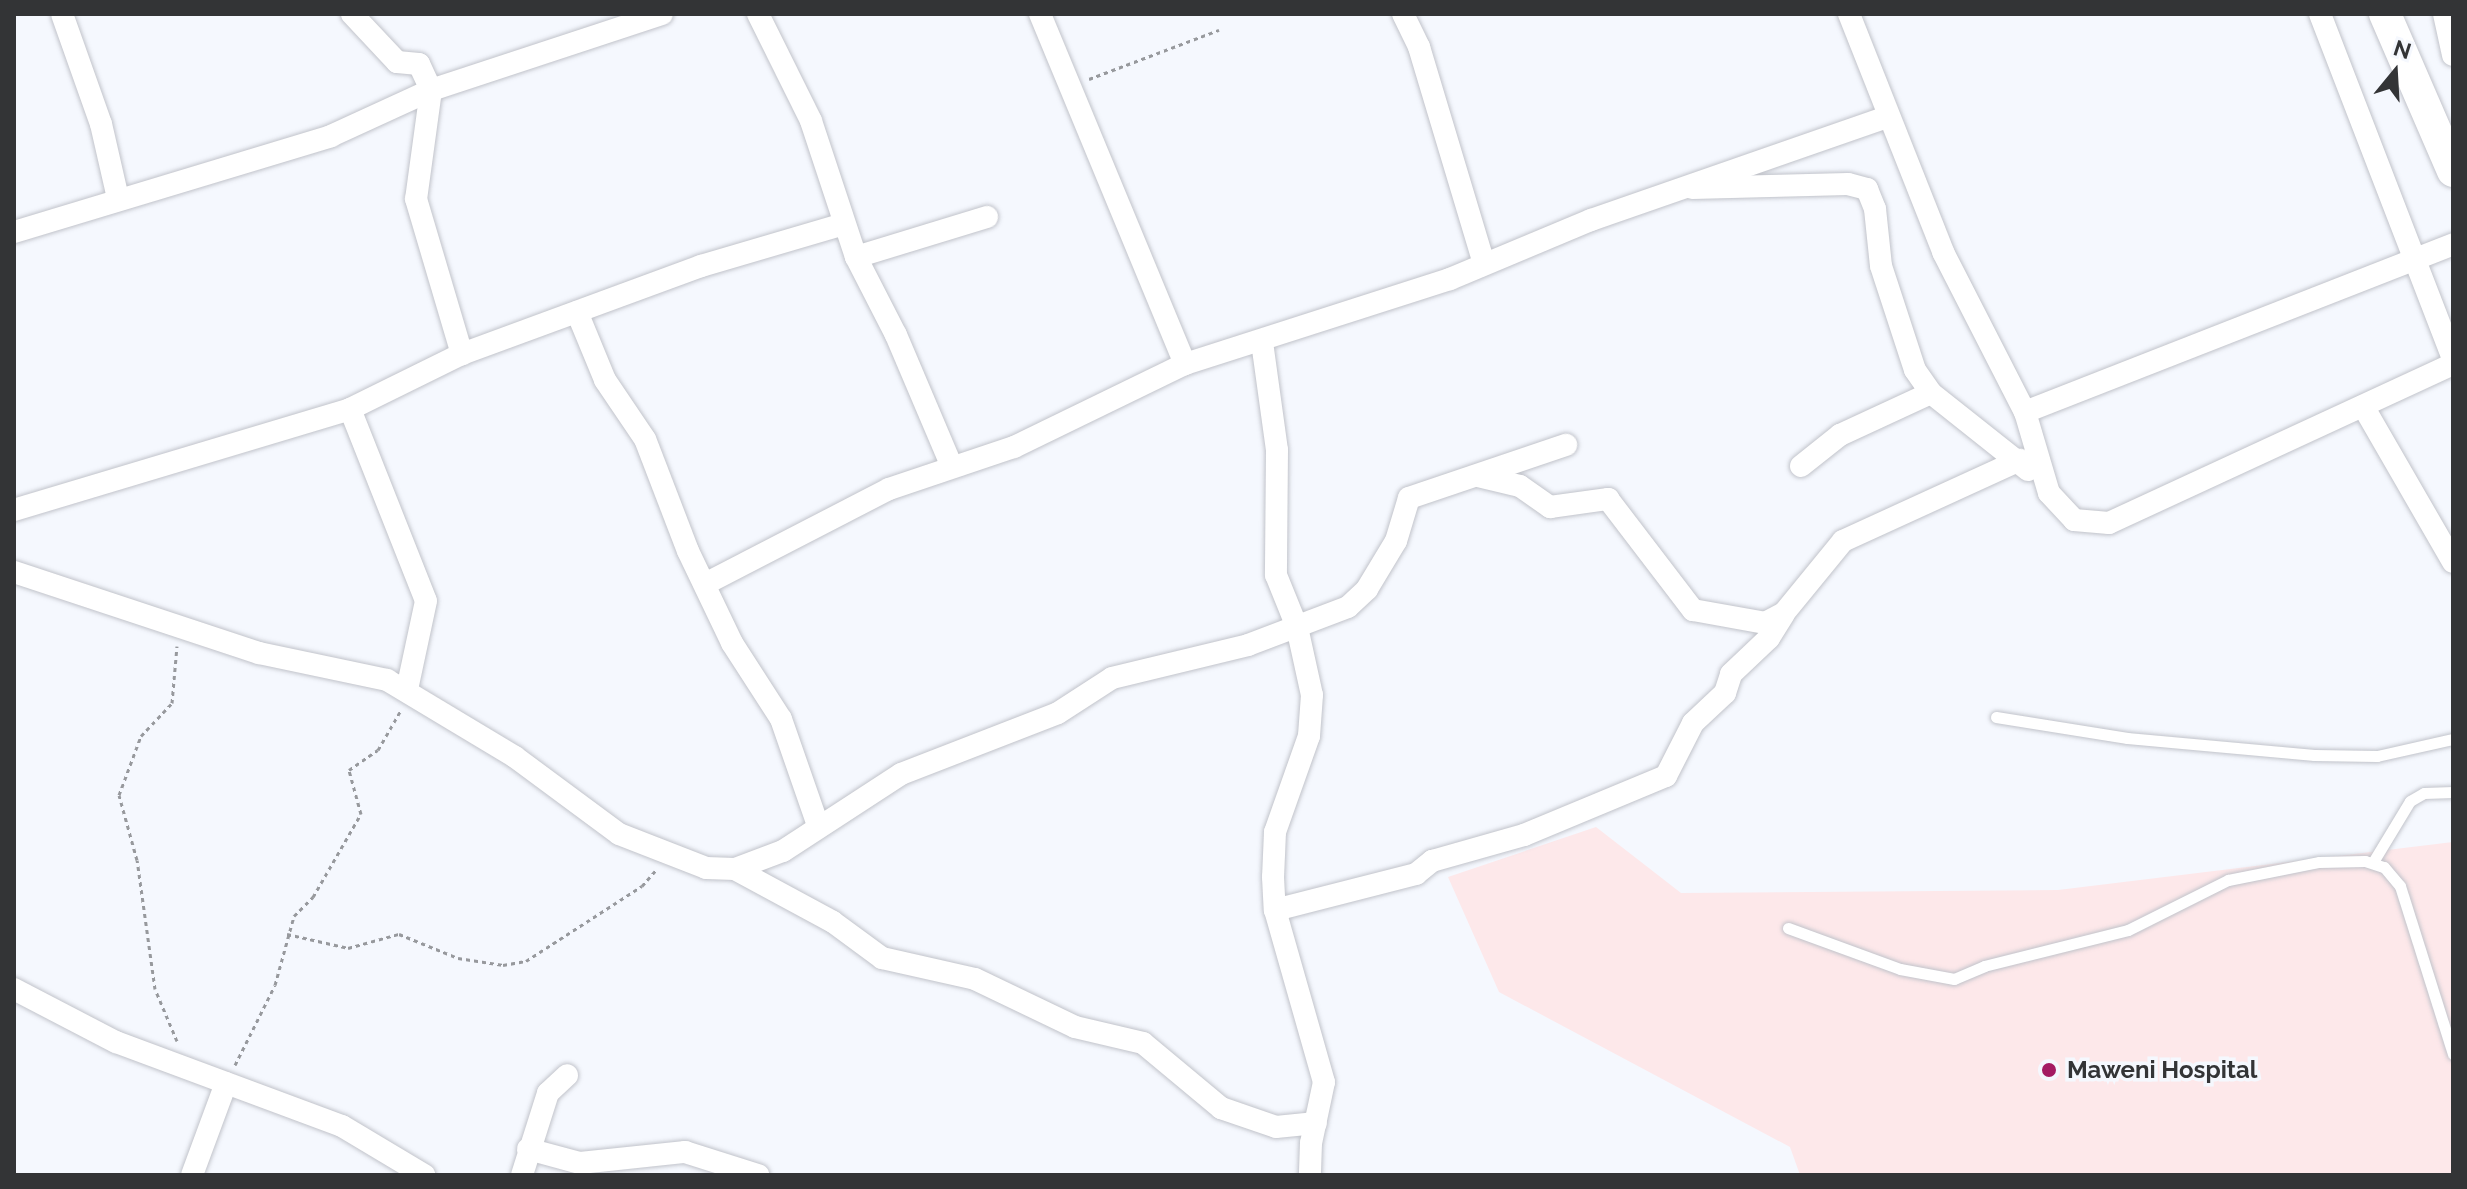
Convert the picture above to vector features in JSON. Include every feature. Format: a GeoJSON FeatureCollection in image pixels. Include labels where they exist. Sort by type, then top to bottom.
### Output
{"type":"FeatureCollection","features":[{"type":"Feature","properties":{"kind":"street"},"geometry":{"type":"LineString","coordinates":[[62,14],[101,124],[118,198]]}},
{"type":"Feature","properties":{"kind":"street"},"geometry":{"type":"LineString","coordinates":[[352,14],[397,62],[419,64],[431,90],[416,199],[462,354]]}},
{"type":"Feature","properties":{"kind":"street"},"geometry":{"type":"LineString","coordinates":[[14,232],[331,136],[431,90],[662,14]]}},
{"type":"Feature","properties":{"kind":"street"},"geometry":{"type":"LineString","coordinates":[[758,14],[823,149],[856,257],[896,335],[952,467]]}},
{"type":"Feature","properties":{"kind":"street"},"geometry":{"type":"LineString","coordinates":[[1040,14],[1185,364]]}},
{"type":"Feature","properties":{"kind":"street"},"geometry":{"type":"LineString","coordinates":[[1403,14],[1419,47],[1484,263]]}},
{"type":"Feature","properties":{"kind":"street"},"geometry":{"type":"LineString","coordinates":[[1849,14],[1886,117],[1943,252],[2025,412],[2049,493]]}},
{"type":"Feature","properties":{"kind":"street"},"geometry":{"type":"LineString","coordinates":[[1679,187],[1848,184],[1867,189],[1895,316],[1915,370],[1931,393],[2020,460],[2074,520],[2109,523],[2453,361],[2320,14]]}},
{"type":"Feature","properties":{"kind":"street"},"geometry":{"type":"LineString","coordinates":[[2385,14],[2453,171]]}},
{"type":"Feature","properties":{"kind":"street"},"geometry":{"type":"LineString","coordinates":[[2444,14],[2453,55]]}},
{"type":"Feature","properties":{"kind":"street"},"geometry":{"type":"LineString","coordinates":[[705,584],[889,489],[1068,424],[1185,364],[1262,342],[1484,263],[1679,187],[1886,117]]}},
{"type":"Feature","properties":{"kind":"street"},"geometry":{"type":"LineString","coordinates":[[856,257],[987,217]]}},
{"type":"Feature","properties":{"kind":"street"},"geometry":{"type":"LineString","coordinates":[[14,510],[350,409],[462,354],[701,266],[844,224]]}},
{"type":"Feature","properties":{"kind":"street"},"geometry":{"type":"LineString","coordinates":[[2025,412],[2413,263],[2453,244]]}},
{"type":"Feature","properties":{"kind":"street"},"geometry":{"type":"LineString","coordinates":[[577,312],[605,380],[645,439],[732,643],[781,719],[818,825]]}},
{"type":"Feature","properties":{"kind":"street"},"geometry":{"type":"LineString","coordinates":[[1262,342],[1277,450],[1276,575],[1297,627],[1307,665],[1311,717],[1275,832],[1275,910],[1324,1082],[1310,1175]]}},
{"type":"Feature","properties":{"kind":"street"},"geometry":{"type":"LineString","coordinates":[[1801,466],[1840,435],[1931,393]]}},
{"type":"Feature","properties":{"kind":"street"},"geometry":{"type":"LineString","coordinates":[[2363,406],[2453,562]]}},
{"type":"Feature","properties":{"kind":"street"},"geometry":{"type":"LineString","coordinates":[[350,409],[426,601],[407,690]]}},
{"type":"Feature","properties":{"kind":"street"},"geometry":{"type":"LineString","coordinates":[[14,572],[297,663],[387,680],[515,757],[619,834],[706,868],[735,869],[771,858],[901,774],[1058,713],[1112,678],[1205,657],[1348,607],[1367,589],[1400,533],[1409,498],[1566,445]]}},
{"type":"Feature","properties":{"kind":"street"},"geometry":{"type":"LineString","coordinates":[[1275,910],[1416,874],[1432,861],[1524,835],[1666,776],[1693,723],[1725,693],[1731,674],[1769,638],[1784,613],[1843,541],[2020,460]]}},
{"type":"Feature","properties":{"kind":"street"},"geometry":{"type":"LineString","coordinates":[[1472,475],[1506,480],[1550,507],[1608,499],[1693,610],[1765,623],[1784,613]]}},
{"type":"Feature","properties":{"kind":"street"},"geometry":{"type":"LineString","coordinates":[[735,869],[833,922],[882,958],[975,979],[1075,1027],[1143,1043],[1221,1108],[1276,1127],[1316,1123]]}},
{"type":"Feature","properties":{"kind":"street"},"geometry":{"type":"LineString","coordinates":[[14,989],[116,1042],[342,1126],[424,1175]]}},
{"type":"Feature","properties":{"kind":"street"},"geometry":{"type":"LineString","coordinates":[[522,1175],[548,1093],[567,1075]]}},
{"type":"Feature","properties":{"kind":"street"},"geometry":{"type":"LineString","coordinates":[[192,1175],[226,1083]]}},
{"type":"Feature","properties":{"kind":"street"},"geometry":{"type":"LineString","coordinates":[[528,1149],[580,1163],[685,1152],[758,1175]]}},
{"type":"Feature","properties":{"kind":"lane"},"geometry":{"type":"LineString","coordinates":[[1996,717],[2127,738],[2314,755],[2377,756],[2453,739]]}},
{"type":"Feature","properties":{"kind":"lane"},"geometry":{"type":"LineString","coordinates":[[2373,862],[2410,801],[2424,793],[2453,792]]}},
{"type":"Feature","properties":{"kind":"lane"},"geometry":{"type":"LineString","coordinates":[[1788,928],[1900,969],[1954,979],[1984,966],[2128,930],[2228,880],[2347,859],[2373,862],[2392,874],[2400,886],[2453,1054]]}},
{"type":"Feature","properties":{"kind":"path"},"geometry":{"type":"LineString","coordinates":[[1070,85],[1219,30]]}},
{"type":"Feature","properties":{"kind":"path"},"geometry":{"type":"LineString","coordinates":[[180,627],[172,703],[141,736],[119,795],[137,860],[155,989],[184,1051]]}},
{"type":"Feature","properties":{"kind":"path"},"geometry":{"type":"LineString","coordinates":[[226,1083],[275,985],[287,934],[361,814],[349,770],[388,737],[407,690]]}},
{"type":"Feature","properties":{"kind":"path"},"geometry":{"type":"LineString","coordinates":[[287,934],[348,948],[399,934],[458,958],[503,965],[526,961],[642,886],[669,854]]}},
{"type":"Feature","properties":{"kind":"shaded area","name":"Maweni Hospital"},"geometry":{"type":"Polygon","coordinates":[[[1596,827],[1681,893],[2058,890],[2453,842],[2453,1175],[1800,1175],[1790,1147],[1499,992],[1448,877],[1596,827]]]}},
{"type":"Feature","properties":{"kind":"place","name":"Maweni Hospital"},"geometry":{"type":"Point","coordinates":[2049,1070]}}]}
